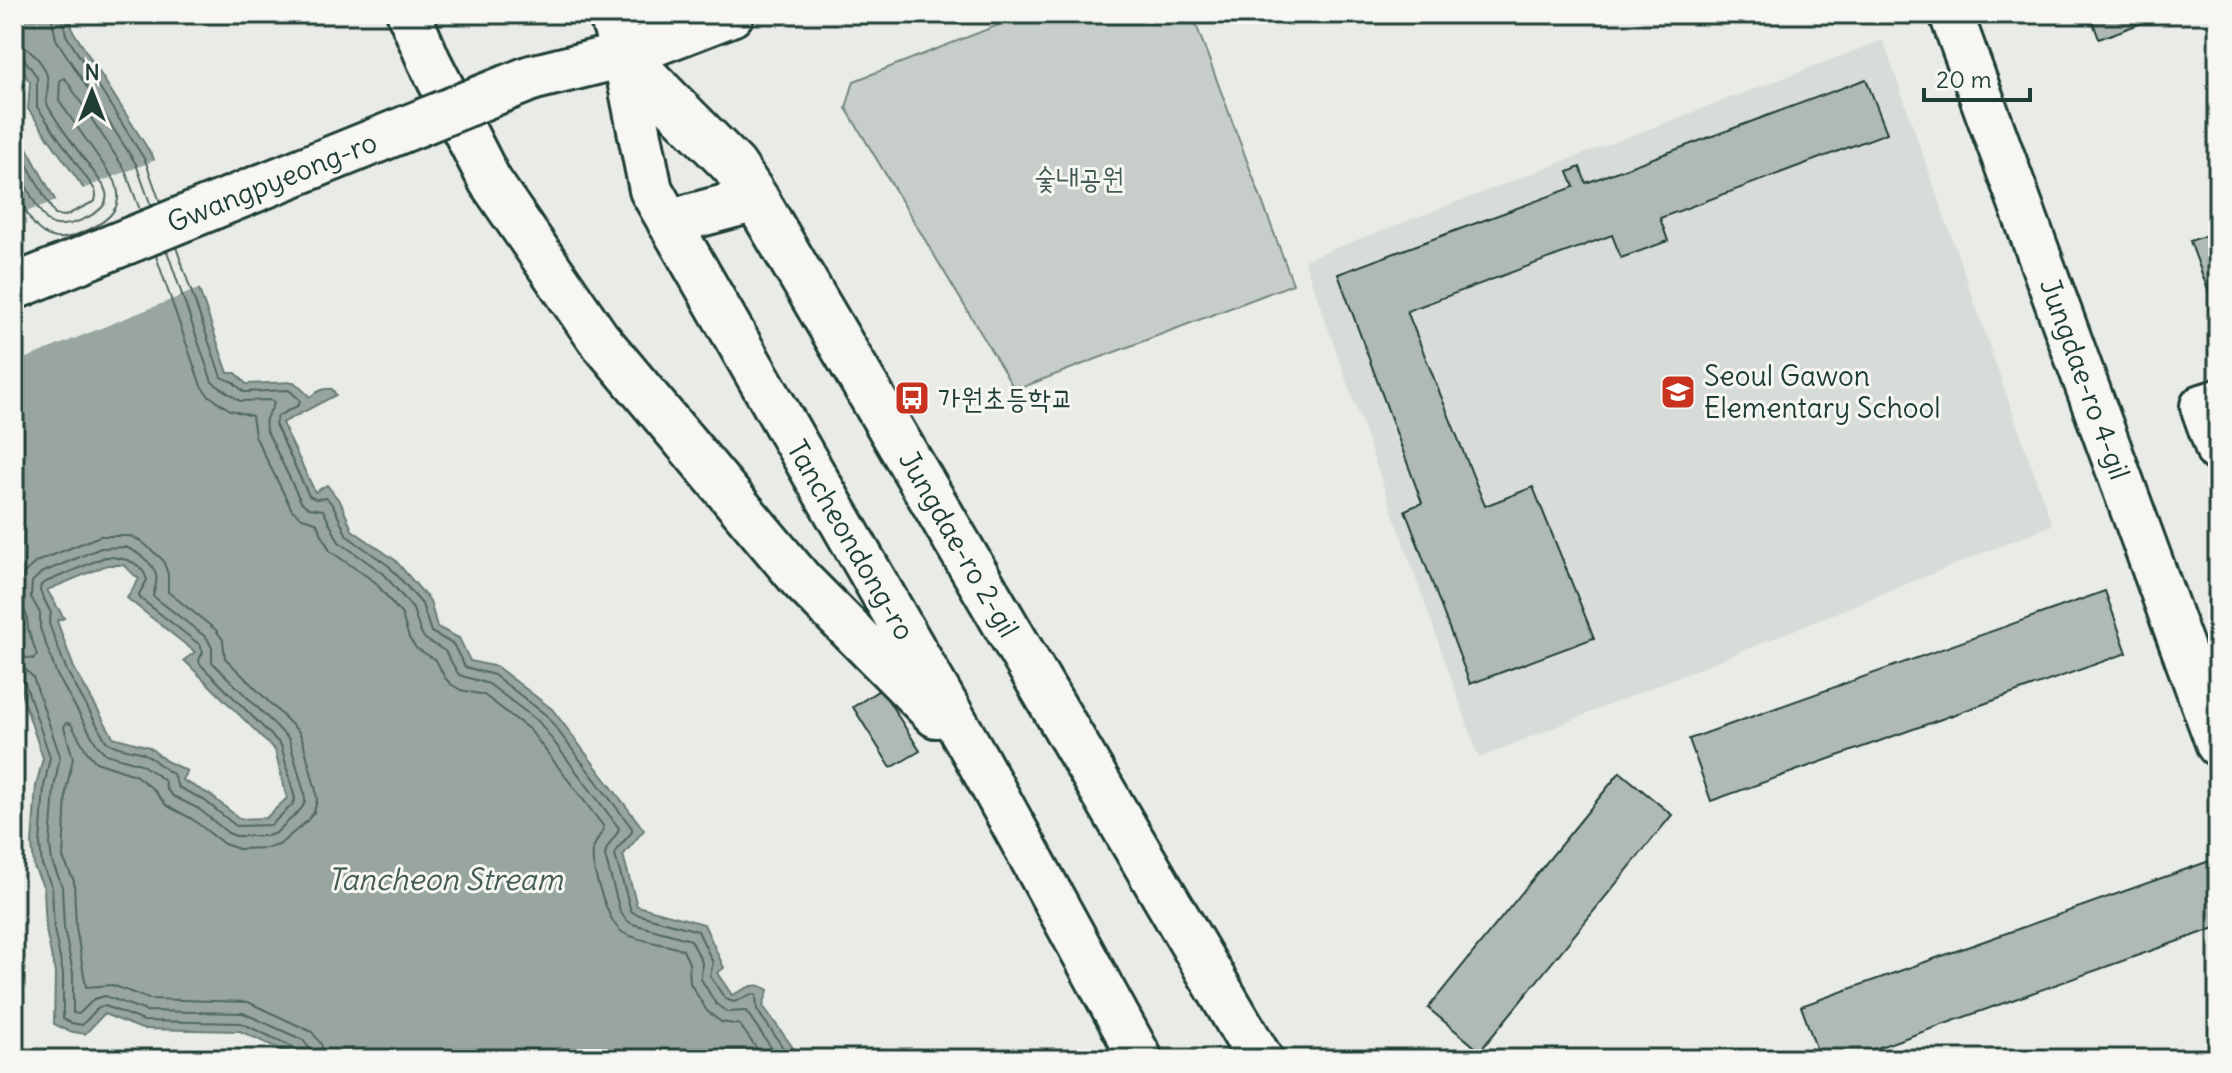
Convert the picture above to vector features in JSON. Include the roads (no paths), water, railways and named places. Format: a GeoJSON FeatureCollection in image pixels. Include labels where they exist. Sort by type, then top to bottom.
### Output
{"type":"FeatureCollection","features":[{"type":"Feature","properties":{"kind":"main road","name":"Gwangpyeong-ro"},"geometry":{"type":"LineString","coordinates":[[14,287],[531,78],[624,55],[731,14]]}},
{"type":"Feature","properties":{"kind":"main road","name":"Jungdae-ro 2-gil"},"geometry":{"type":"LineString","coordinates":[[624,55],[734,166],[756,199],[1260,1059]]}},
{"type":"Feature","properties":{"kind":"main road"},"geometry":{"type":"LineString","coordinates":[[670,222],[756,199]]}},
{"type":"Feature","properties":{"kind":"street"},"geometry":{"type":"LineString","coordinates":[[409,14],[429,61],[490,181],[598,338],[801,580],[976,757]]}},
{"type":"Feature","properties":{"kind":"street","name":"Tancheondong-ro"},"geometry":{"type":"LineString","coordinates":[[588,14],[624,55],[651,190],[976,757],[1141,1059]]}},
{"type":"Feature","properties":{"kind":"street"},"geometry":{"type":"LineString","coordinates":[[610,14],[624,55]]}},
{"type":"Feature","properties":{"kind":"street","name":"Jungdae-ro 4-gil"},"geometry":{"type":"LineString","coordinates":[[1951,14],[2218,745]]}},
{"type":"Feature","properties":{"kind":"street"},"geometry":{"type":"LineString","coordinates":[[2218,401],[2202,406],[2218,451]]}},
{"type":"Feature","properties":{"kind":"water","name":"Tancheon Stream"},"geometry":{"type":"Polygon","coordinates":[[[14,14],[69,14],[73,31],[153,157],[228,373],[236,373],[246,384],[294,382],[310,397],[320,390],[332,389],[336,395],[282,423],[315,492],[327,485],[341,503],[352,530],[395,560],[430,601],[437,627],[459,638],[470,661],[497,667],[552,709],[644,830],[623,855],[637,906],[704,924],[724,968],[717,973],[732,995],[755,986],[768,990],[763,1006],[801,1059],[301,1059],[240,1031],[142,1029],[104,1014],[85,1034],[54,1024],[55,973],[46,930],[44,888],[34,867],[32,844],[36,786],[43,758],[14,672],[14,124],[60,209],[89,196],[28,109],[30,82],[14,58],[14,14]],[[107,565],[47,590],[64,618],[57,621],[74,668],[113,737],[149,747],[166,761],[187,771],[182,780],[209,794],[240,819],[266,818],[287,798],[275,750],[184,660],[195,652],[127,598],[139,579],[123,565],[107,565]]]}},
{"type":"Feature","properties":{"kind":"place","name":"Seoul Gawon Elementary School"},"geometry":{"type":"Point","coordinates":[1678,392]}},
{"type":"Feature","properties":{"kind":"place","name":"가원초등학교"},"geometry":{"type":"Point","coordinates":[912,398]}},
{"type":"Feature","properties":{"kind":"park label","name":"숯내공원"},"geometry":{"type":"Point","coordinates":[1079,178]}}]}
